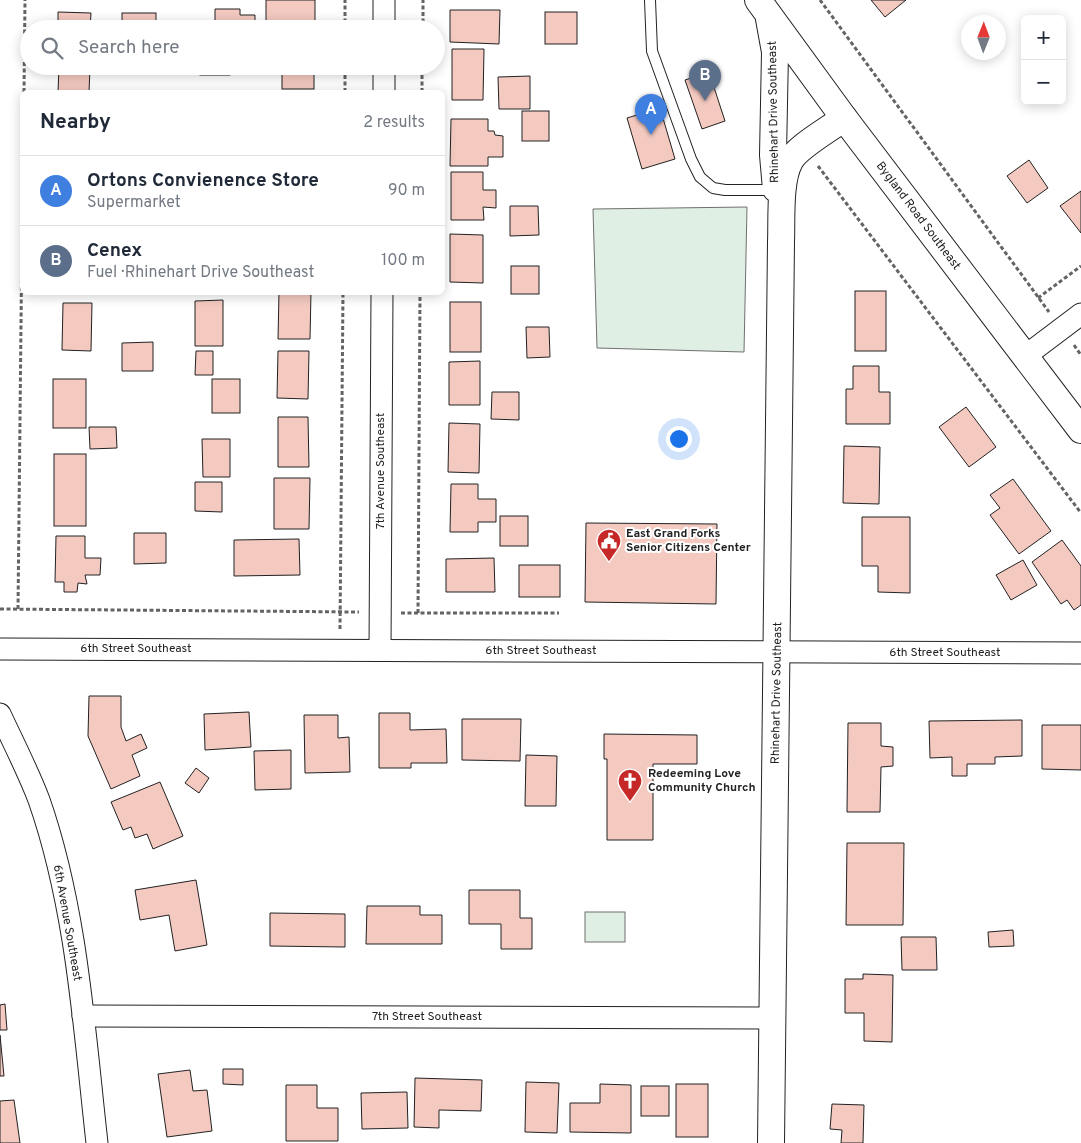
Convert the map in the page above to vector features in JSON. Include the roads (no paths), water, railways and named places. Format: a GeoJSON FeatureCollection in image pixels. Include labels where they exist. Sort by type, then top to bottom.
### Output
{"type":"FeatureCollection","features":[{"type":"Feature","properties":{"kind":"street"},"geometry":{"type":"LineString","coordinates":[[384,0],[384,20]]}},
{"type":"Feature","properties":{"kind":"street","name":"Rhinehart Drive Southeast"},"geometry":{"type":"LineString","coordinates":[[763,6],[775,52],[773,155],[780,190],[781,242],[778,652],[771,1143]]}},
{"type":"Feature","properties":{"kind":"street","name":"Bygland Road Southeast"},"geometry":{"type":"LineString","coordinates":[[763,6],[844,118],[1081,430]]}},
{"type":"Feature","properties":{"kind":"street"},"geometry":{"type":"LineString","coordinates":[[384,75],[384,90]]}},
{"type":"Feature","properties":{"kind":"street","name":"Rhinehart Drive Southeast"},"geometry":{"type":"LineString","coordinates":[[780,190],[790,161],[805,147],[844,118]]}},
{"type":"Feature","properties":{"kind":"street","name":"7th Avenue Southeast"},"geometry":{"type":"LineString","coordinates":[[380,650],[382,295]]}},
{"type":"Feature","properties":{"kind":"street"},"geometry":{"type":"LineString","coordinates":[[1024,357],[1081,314]]}},
{"type":"Feature","properties":{"kind":"street","name":"6th Street Southeast"},"geometry":{"type":"LineString","coordinates":[[0,649],[1081,654]]}},
{"type":"Feature","properties":{"kind":"street","name":"6th Avenue Southeast"},"geometry":{"type":"LineString","coordinates":[[0,714],[38,798],[60,874],[73,941],[97,1143]]}},
{"type":"Feature","properties":{"kind":"street","name":"7th Street Southeast"},"geometry":{"type":"LineString","coordinates":[[83,1016],[772,1018]]}},
{"type":"Feature","properties":{"kind":"lane"},"geometry":{"type":"LineString","coordinates":[[650,0],[652,51],[691,159],[700,177],[713,188],[725,190],[780,190]]}},
{"type":"Feature","properties":{"kind":"place","name":"Cenex"},"geometry":{"type":"Point","coordinates":[705,101]}},
{"type":"Feature","properties":{"kind":"place","name":"Ortons Convienence Store"},"geometry":{"type":"Point","coordinates":[651,135]}},
{"type":"Feature","properties":{"kind":"place","name":"East Grand Forks Senior Citizens Center"},"geometry":{"type":"Point","coordinates":[609,562]}},
{"type":"Feature","properties":{"kind":"place","name":"Redeeming Love Community Church"},"geometry":{"type":"Point","coordinates":[630,802]}}]}
